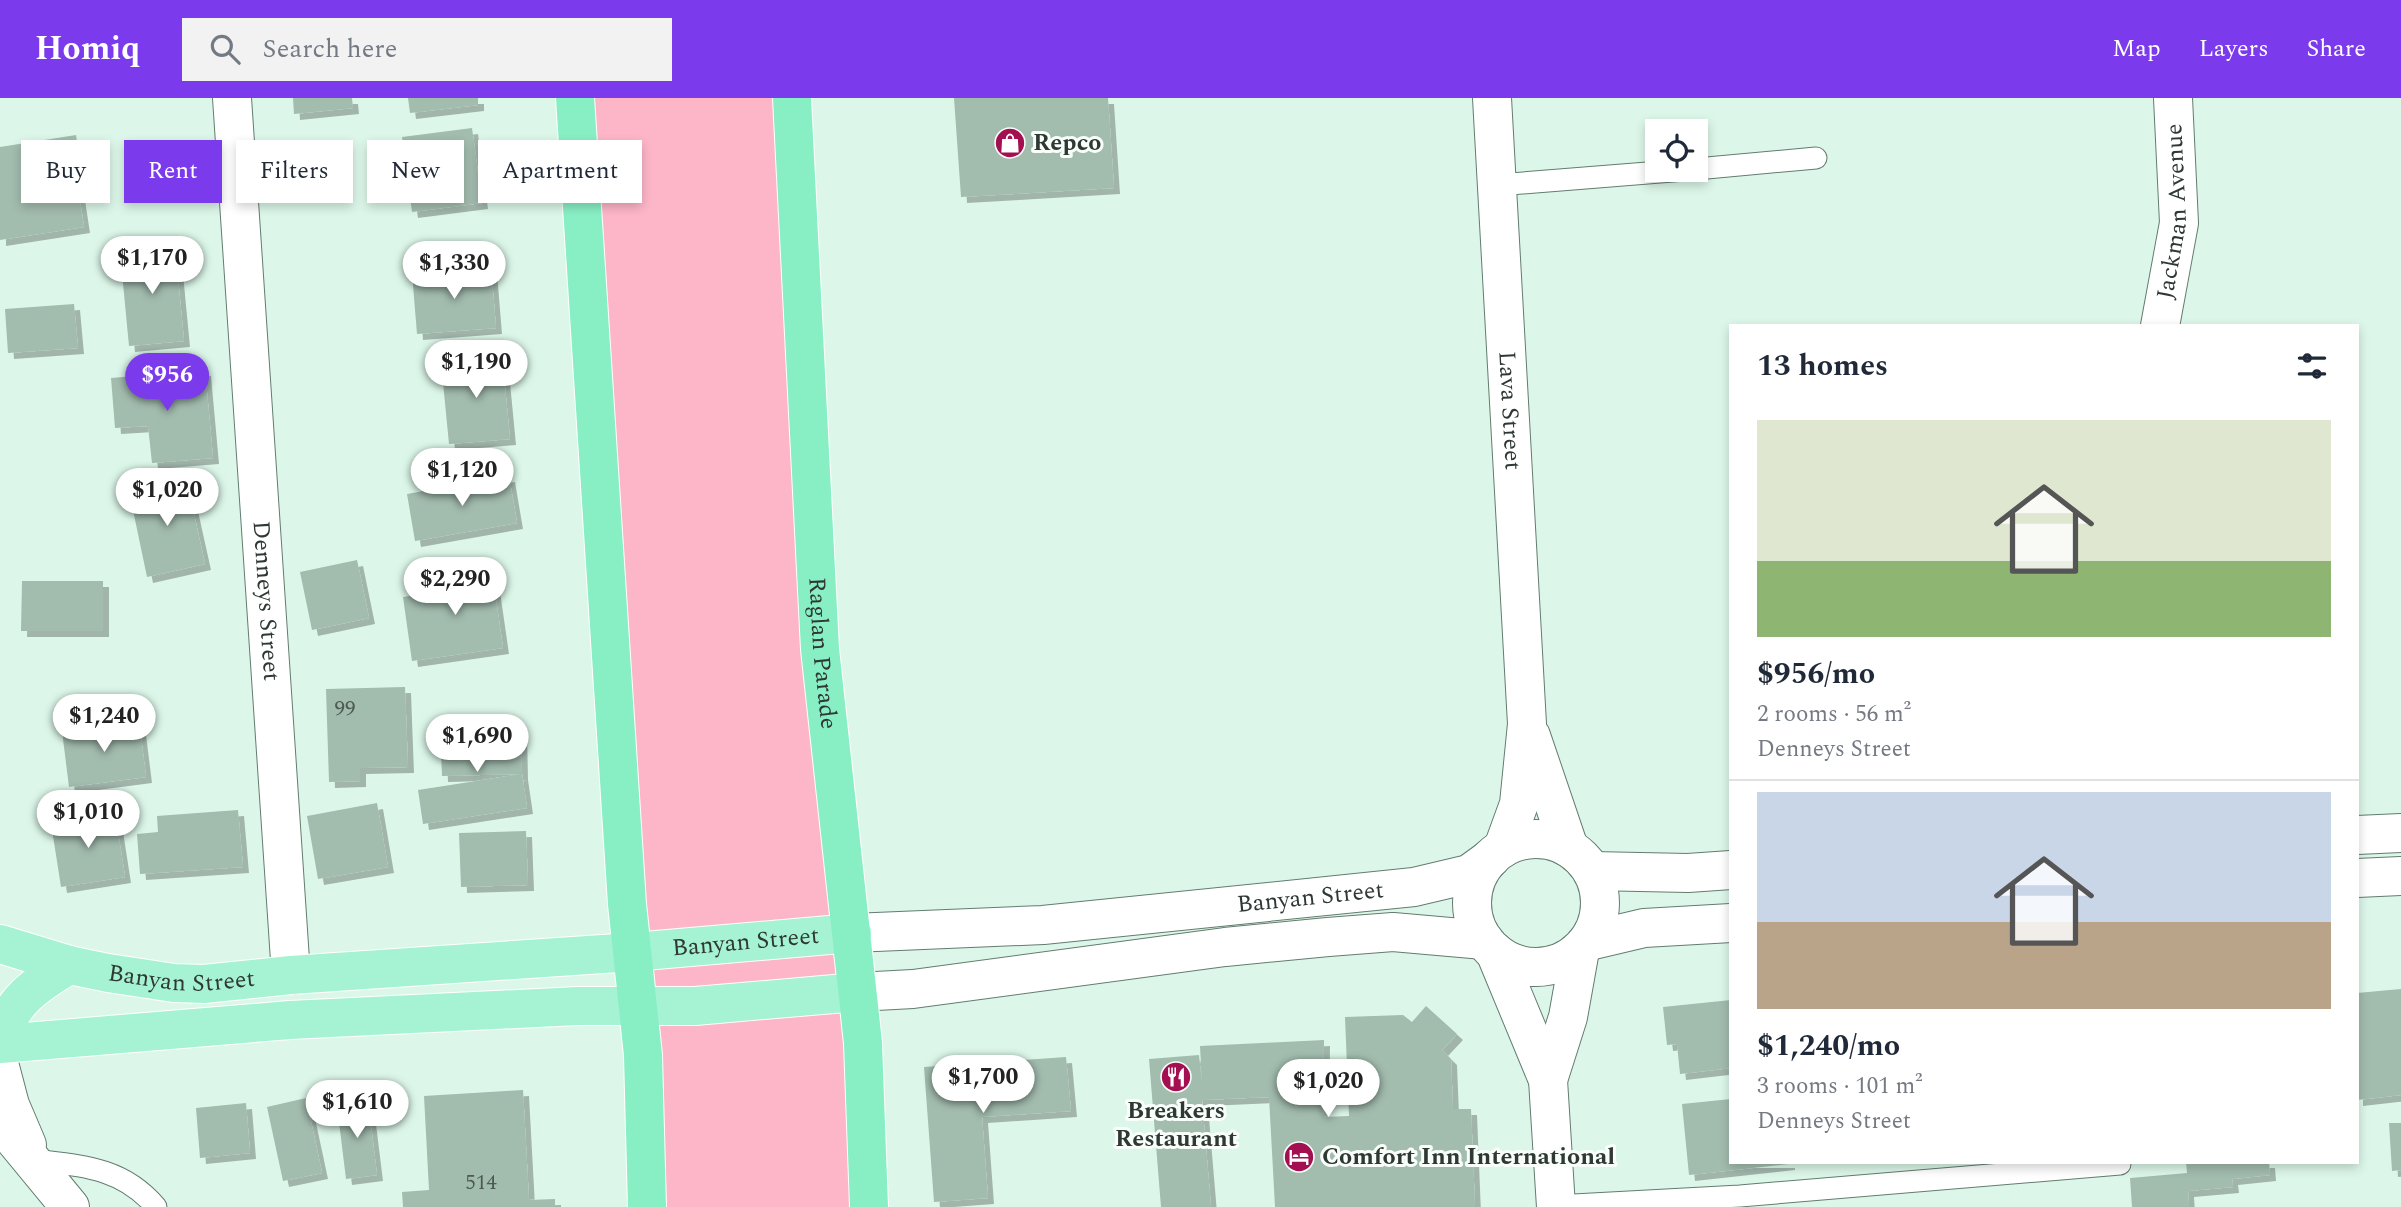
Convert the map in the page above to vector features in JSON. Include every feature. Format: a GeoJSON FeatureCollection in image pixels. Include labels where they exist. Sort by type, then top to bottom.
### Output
{"type":"FeatureCollection","features":[{"type":"Feature","properties":{"kind":"highway"},"geometry":{"type":"LineString","coordinates":[[575,98],[627,904],[639,1007],[648,1207]]}},
{"type":"Feature","properties":{"kind":"highway","name":"Raglan Parade"},"geometry":{"type":"LineString","coordinates":[[792,98],[820,649],[863,1043],[869,1207]]}},
{"type":"Feature","properties":{"kind":"main road","name":"Banyan Street"},"geometry":{"type":"LineString","coordinates":[[7,944],[69,965],[174,983],[204,984],[291,975],[634,952],[852,933]]}},
{"type":"Feature","properties":{"kind":"main road"},"geometry":{"type":"LineString","coordinates":[[0,1042],[4,1025],[15,1006],[46,978],[69,965]]}},
{"type":"Feature","properties":{"kind":"main road","name":"Denneys Street"},"geometry":{"type":"LineString","coordinates":[[289,1020],[291,975]]}},
{"type":"Feature","properties":{"kind":"main road","name":"Banyan Street"},"geometry":{"type":"LineString","coordinates":[[0,1042],[289,1020],[578,1006],[695,1006],[857,992]]}},
{"type":"Feature","properties":{"kind":"street","name":"Denneys Street"},"geometry":{"type":"LineString","coordinates":[[232,98],[291,975]]}},
{"type":"Feature","properties":{"kind":"street","name":"Lava Street"},"geometry":{"type":"LineString","coordinates":[[1492,98],[1527,724],[1519,804],[1497,853]]}},
{"type":"Feature","properties":{"kind":"street","name":"Jackman Avenue"},"geometry":{"type":"LineString","coordinates":[[2160,324],[2179,223],[2173,98]]}},
{"type":"Feature","properties":{"kind":"street","name":"Lava Street"},"geometry":{"type":"LineString","coordinates":[[1527,724],[1580,860]]}},
{"type":"Feature","properties":{"kind":"street"},"geometry":{"type":"LineString","coordinates":[[2359,835],[2401,833]]}},
{"type":"Feature","properties":{"kind":"street"},"geometry":{"type":"LineString","coordinates":[[1490,946],[1515,963],[1538,968],[1568,959],[1584,945],[1597,924],[1600,906],[1598,888],[1580,860],[1553,841],[1536,839],[1519,842],[1497,853],[1480,873],[1472,907],[1476,925],[1490,946],[1548,1080],[1555,1206]]}},
{"type":"Feature","properties":{"kind":"street","name":"Banyan Street"},"geometry":{"type":"LineString","coordinates":[[852,933],[1043,925],[1413,887],[1469,874],[1497,853]]}},
{"type":"Feature","properties":{"kind":"street"},"geometry":{"type":"LineString","coordinates":[[1580,860],[1688,873],[1729,870]]}},
{"type":"Feature","properties":{"kind":"street"},"geometry":{"type":"LineString","coordinates":[[2359,878],[2401,876]]}},
{"type":"Feature","properties":{"kind":"street"},"geometry":{"type":"LineString","coordinates":[[1584,945],[1644,928],[1729,923]]}},
{"type":"Feature","properties":{"kind":"street","name":"Banyan Street"},"geometry":{"type":"LineString","coordinates":[[857,992],[913,989],[1225,947],[1393,932],[1490,946]]}},
{"type":"Feature","properties":{"kind":"street"},"geometry":{"type":"LineString","coordinates":[[1548,1080],[1568,1017],[1584,945]]}},
{"type":"Feature","properties":{"kind":"street"},"geometry":{"type":"LineString","coordinates":[[0,1068],[10,1105],[33,1160]]}},
{"type":"Feature","properties":{"kind":"street"},"geometry":{"type":"LineString","coordinates":[[0,1122],[70,1207]]}},
{"type":"Feature","properties":{"kind":"lane"},"geometry":{"type":"LineString","coordinates":[[1708,168],[1816,158]]}},
{"type":"Feature","properties":{"kind":"lane"},"geometry":{"type":"LineString","coordinates":[[1497,185],[1645,173]]}},
{"type":"Feature","properties":{"kind":"lane"},"geometry":{"type":"LineString","coordinates":[[33,1160],[89,1167],[113,1174],[143,1192],[156,1207]]}},
{"type":"Feature","properties":{"kind":"lane"},"geometry":{"type":"LineString","coordinates":[[1555,1206],[1740,1196],[2120,1164]]}},
{"type":"Feature","properties":{"kind":"shaded area"},"geometry":{"type":"Polygon","coordinates":[[[575,98],[792,98],[869,1207],[648,1207],[582,203],[642,203],[642,140],[578,140],[575,98]]]}},
{"type":"Feature","properties":{"kind":"building"},"geometry":{"type":"Polygon","coordinates":[[[293,98],[352,98],[353,108],[294,114],[293,98]]]}},
{"type":"Feature","properties":{"kind":"building"},"geometry":{"type":"Polygon","coordinates":[[[408,98],[478,98],[478,105],[410,113],[408,98]]]}},
{"type":"Feature","properties":{"kind":"building"},"geometry":{"type":"Polygon","coordinates":[[[954,98],[1108,98],[1114,188],[961,197],[954,98]]]}},
{"type":"Feature","properties":{"kind":"building"},"geometry":{"type":"Polygon","coordinates":[[[472,128],[478,173],[478,203],[482,203],[412,212],[411,203],[464,203],[464,140],[402,140],[402,137],[472,128]]]}},
{"type":"Feature","properties":{"kind":"building"},"geometry":{"type":"Polygon","coordinates":[[[76,135],[77,140],[44,140],[76,135]]]}},
{"type":"Feature","properties":{"kind":"building"},"geometry":{"type":"Polygon","coordinates":[[[21,144],[21,203],[80,203],[84,227],[0,240],[0,147],[21,144]]]}},
{"type":"Feature","properties":{"kind":"building"},"geometry":{"type":"Polygon","coordinates":[[[175,247],[184,341],[129,346],[120,252],[175,247]]]}},
{"type":"Feature","properties":{"kind":"building"},"geometry":{"type":"Polygon","coordinates":[[[491,267],[496,328],[417,334],[412,273],[491,267]]]}},
{"type":"Feature","properties":{"kind":"building"},"geometry":{"type":"Polygon","coordinates":[[[74,304],[78,348],[8,353],[5,309],[74,304]]]}},
{"type":"Feature","properties":{"kind":"building"},"geometry":{"type":"Polygon","coordinates":[[[502,356],[510,439],[449,444],[441,362],[502,356]]]}},
{"type":"Feature","properties":{"kind":"building"},"geometry":{"type":"Polygon","coordinates":[[[205,370],[213,458],[152,463],[148,426],[115,428],[111,378],[205,370]]]}},
{"type":"Feature","properties":{"kind":"building"},"geometry":{"type":"Polygon","coordinates":[[[509,476],[517,523],[415,541],[407,494],[509,476]]]}},
{"type":"Feature","properties":{"kind":"building"},"geometry":{"type":"Polygon","coordinates":[[[186,478],[205,564],[147,577],[129,491],[186,478]]]}},
{"type":"Feature","properties":{"kind":"building"},"geometry":{"type":"Polygon","coordinates":[[[357,560],[369,618],[312,630],[300,572],[357,560]]]}},
{"type":"Feature","properties":{"kind":"building"},"geometry":{"type":"Polygon","coordinates":[[[491,565],[503,648],[412,661],[403,597],[449,590],[447,572],[491,565]]]}},
{"type":"Feature","properties":{"kind":"building"},"geometry":{"type":"Polygon","coordinates":[[[22,581],[103,581],[103,631],[21,631],[22,581]]]}},
{"type":"Feature","properties":{"kind":"building"},"geometry":{"type":"Polygon","coordinates":[[[405,687],[408,767],[360,768],[360,781],[329,782],[326,689],[405,687]]]}},
{"type":"Feature","properties":{"kind":"building"},"geometry":{"type":"Polygon","coordinates":[[[139,721],[146,777],[69,787],[62,731],[139,721]]]}},
{"type":"Feature","properties":{"kind":"building"},"geometry":{"type":"Polygon","coordinates":[[[521,726],[522,774],[527,808],[423,824],[418,790],[521,774],[442,776],[440,728],[521,726]]]}},
{"type":"Feature","properties":{"kind":"building"},"geometry":{"type":"Polygon","coordinates":[[[377,803],[388,867],[318,879],[307,816],[377,803]]]}},
{"type":"Feature","properties":{"kind":"building"},"geometry":{"type":"Polygon","coordinates":[[[238,810],[243,867],[140,874],[137,834],[158,832],[157,816],[238,810]]]}},
{"type":"Feature","properties":{"kind":"building"},"geometry":{"type":"Polygon","coordinates":[[[115,813],[125,877],[61,887],[51,823],[115,813]]]}},
{"type":"Feature","properties":{"kind":"building"},"geometry":{"type":"Polygon","coordinates":[[[526,831],[528,885],[461,887],[459,833],[526,831]]]}},
{"type":"Feature","properties":{"kind":"building"},"geometry":{"type":"Polygon","coordinates":[[[2401,989],[2401,1095],[2359,1100],[2359,993],[2401,989]]]}},
{"type":"Feature","properties":{"kind":"building"},"geometry":{"type":"Polygon","coordinates":[[[1729,1000],[1729,1068],[1680,1074],[1677,1044],[1667,1045],[1663,1007],[1729,1000]]]}},
{"type":"Feature","properties":{"kind":"building"},"geometry":{"type":"Polygon","coordinates":[[[1426,1006],[1457,1034],[1442,1050],[1451,1059],[1453,1109],[1471,1109],[1475,1207],[1275,1207],[1269,1097],[1202,1100],[1211,1207],[1161,1207],[1149,1059],[1199,1055],[1202,1084],[1200,1046],[1324,1040],[1323,1117],[1349,1116],[1345,1017],[1403,1015],[1412,1022],[1426,1006]]]}},
{"type":"Feature","properties":{"kind":"building"},"geometry":{"type":"Polygon","coordinates":[[[1066,1057],[1071,1111],[982,1117],[988,1198],[934,1202],[924,1067],[1066,1057]]]}},
{"type":"Feature","properties":{"kind":"building"},"geometry":{"type":"Polygon","coordinates":[[[523,1090],[529,1200],[555,1199],[555,1207],[403,1207],[402,1192],[429,1190],[424,1096],[523,1090]]]}},
{"type":"Feature","properties":{"kind":"building"},"geometry":{"type":"Polygon","coordinates":[[[306,1098],[322,1173],[283,1181],[267,1107],[306,1098]]]}},
{"type":"Feature","properties":{"kind":"building"},"geometry":{"type":"Polygon","coordinates":[[[1729,1099],[1729,1164],[1789,1164],[1689,1175],[1682,1104],[1729,1099]]]}},
{"type":"Feature","properties":{"kind":"building"},"geometry":{"type":"Polygon","coordinates":[[[368,1102],[377,1175],[346,1179],[337,1106],[368,1102]]]}},
{"type":"Feature","properties":{"kind":"building"},"geometry":{"type":"Polygon","coordinates":[[[246,1103],[250,1153],[200,1158],[196,1108],[246,1103]]]}},
{"type":"Feature","properties":{"kind":"building"},"geometry":{"type":"Polygon","coordinates":[[[2389,1123],[2401,1123],[2401,1170],[2392,1171],[2389,1123]]]}},
{"type":"Feature","properties":{"kind":"building"},"geometry":{"type":"Polygon","coordinates":[[[2186,1164],[2269,1164],[2270,1175],[2232,1179],[2233,1187],[2188,1191],[2189,1207],[2132,1207],[2130,1178],[2187,1173],[2186,1164]]]}},
{"type":"Feature","properties":{"kind":"place","name":"Repco"},"geometry":{"type":"Point","coordinates":[1010,143]}},
{"type":"Feature","properties":{"kind":"place","name":"Breakers Restaurant"},"geometry":{"type":"Point","coordinates":[1176,1077]}},
{"type":"Feature","properties":{"kind":"place","name":"Comfort Inn International"},"geometry":{"type":"Point","coordinates":[1299,1157]}}]}
